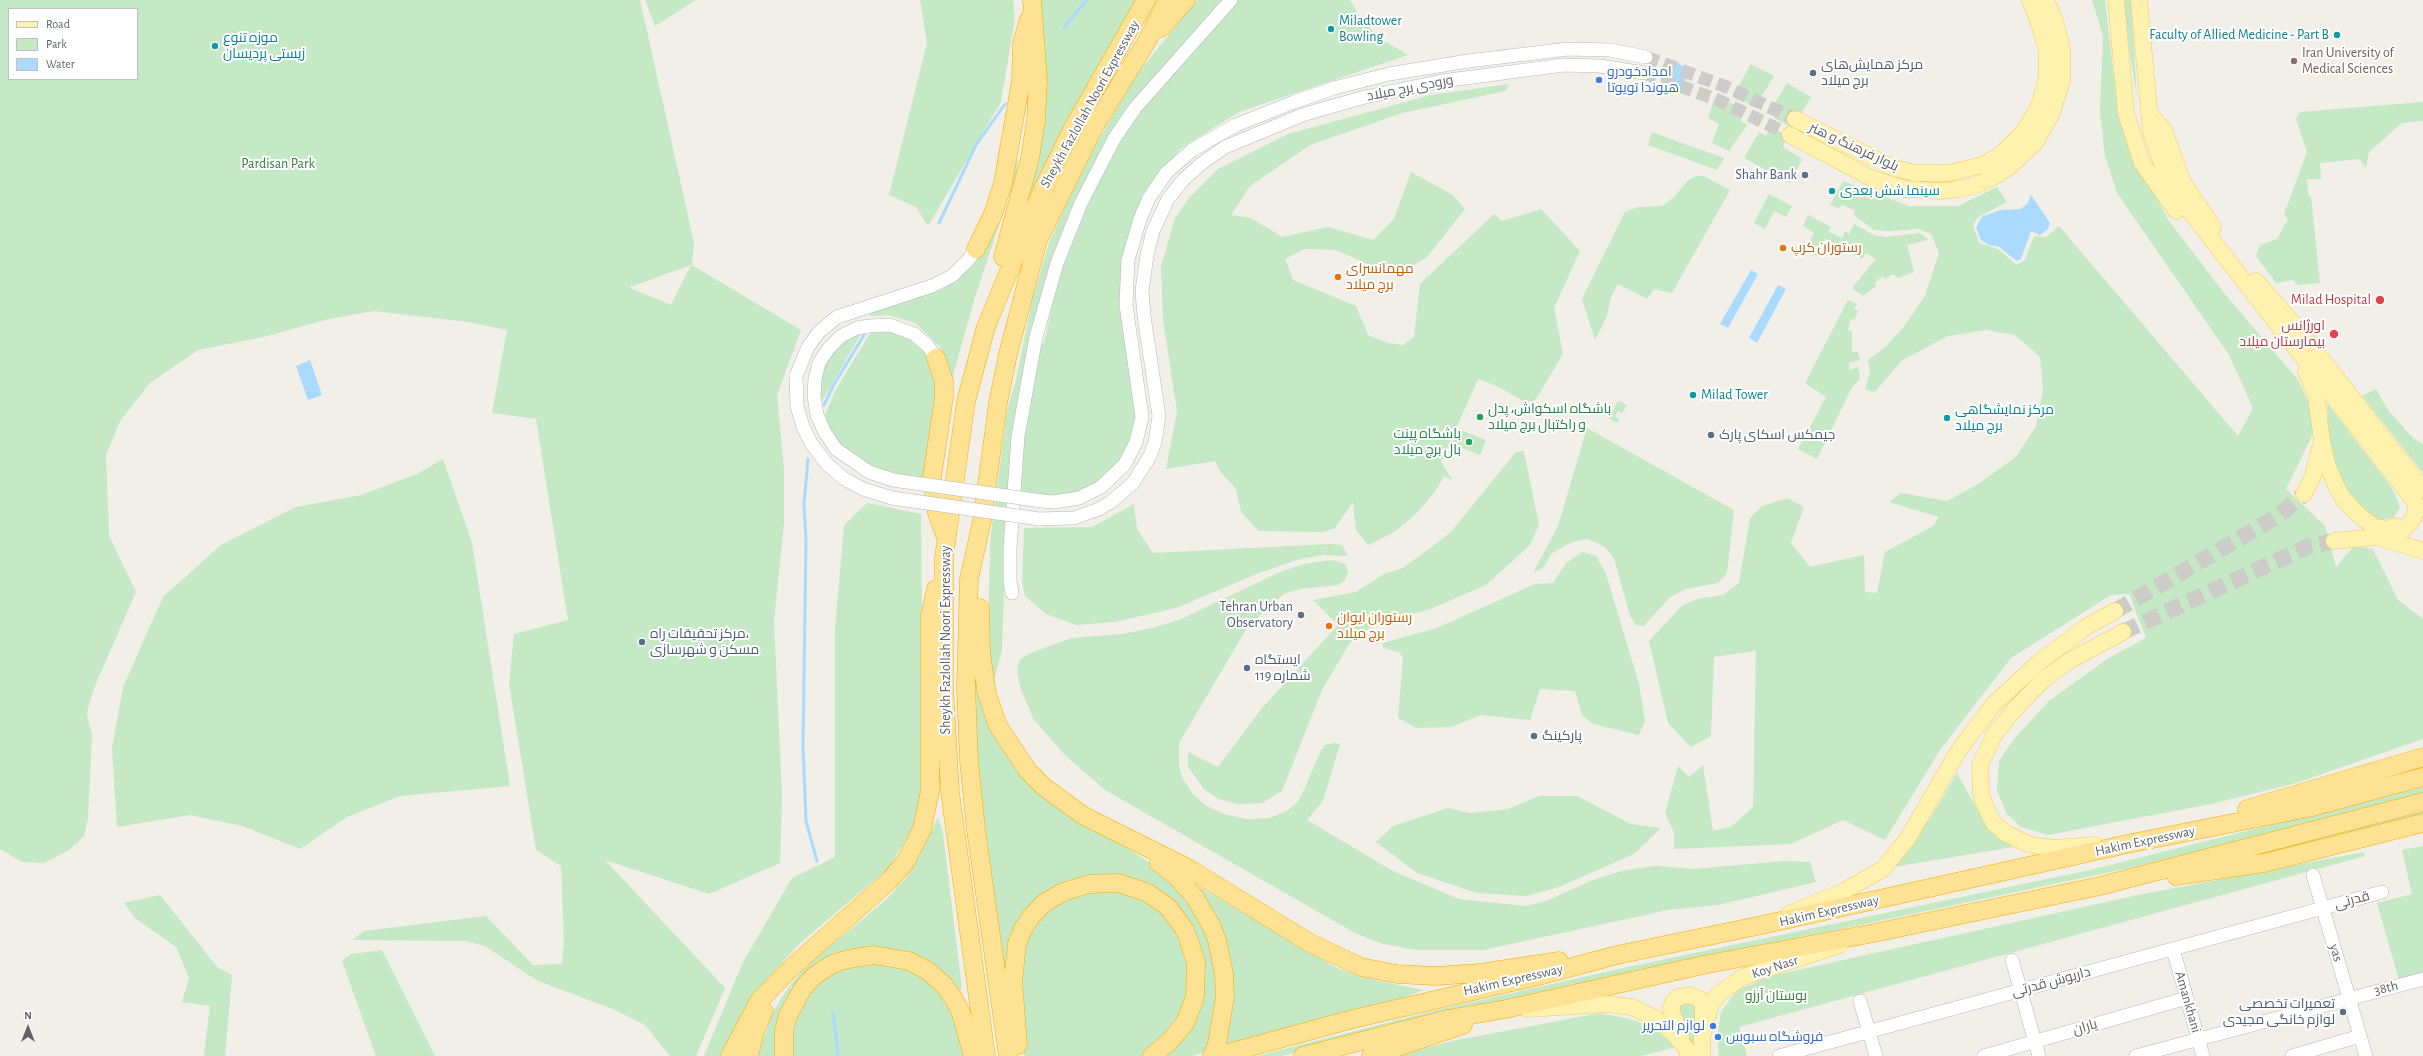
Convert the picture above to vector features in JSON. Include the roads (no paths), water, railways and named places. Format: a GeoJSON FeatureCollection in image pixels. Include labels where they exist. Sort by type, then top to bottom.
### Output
{"type":"FeatureCollection","features":[{"type":"Feature","properties":{"kind":"highway","name":"Sheykh Fazlollah Noori Expressway"},"geometry":{"type":"LineString","coordinates":[[986,1056],[950,792],[944,687],[944,557],[966,401],[986,327],[1042,191],[1073,128],[1146,0]]}},
{"type":"Feature","properties":{"kind":"highway","name":"Sheykh Fazlollah Noori Expressway"},"geometry":{"type":"LineString","coordinates":[[1008,1056],[976,830],[969,761],[966,687],[969,579],[982,521],[998,403],[1008,354],[1038,240],[1094,127],[1148,41],[1168,0]]}},
{"type":"Feature","properties":{"kind":"highway"},"geometry":{"type":"LineString","coordinates":[[1148,41],[1186,0]]}},
{"type":"Feature","properties":{"kind":"highway"},"geometry":{"type":"LineString","coordinates":[[986,327],[996,281],[1030,158],[1036,120],[1038,80],[1032,3]]}},
{"type":"Feature","properties":{"kind":"highway"},"geometry":{"type":"LineString","coordinates":[[976,249],[993,214],[1003,183],[1021,81],[1022,42],[1032,3]]}},
{"type":"Feature","properties":{"kind":"highway"},"geometry":{"type":"LineString","coordinates":[[936,358],[944,381],[944,397],[932,477],[937,513],[946,537]]}},
{"type":"Feature","properties":{"kind":"highway"},"geometry":{"type":"LineString","coordinates":[[982,521],[980,612],[981,654],[987,694],[998,726],[1015,754],[1044,787],[1084,816],[1123,837],[1188,868],[1310,943],[1344,960],[1367,968],[1414,976],[1454,976],[1534,964],[1617,955]]}},
{"type":"Feature","properties":{"kind":"highway"},"geometry":{"type":"LineString","coordinates":[[730,1056],[758,1001],[790,969],[889,881],[906,861],[922,829],[930,791],[930,617],[944,557]]}},
{"type":"Feature","properties":{"kind":"highway"},"geometry":{"type":"LineString","coordinates":[[2132,843],[2423,757]]}},
{"type":"Feature","properties":{"kind":"highway","name":"Hakim Expressway"},"geometry":{"type":"LineString","coordinates":[[1217,1056],[1353,1019],[1538,976],[1617,955],[1762,926],[2132,843],[2308,808],[2423,777]]}},
{"type":"Feature","properties":{"kind":"highway","name":"Hakim Expressway"},"geometry":{"type":"LineString","coordinates":[[1302,1056],[1448,1019],[1498,1011],[1703,965],[1874,933],[2100,886],[2423,802]]}},
{"type":"Feature","properties":{"kind":"highway"},"geometry":{"type":"LineString","coordinates":[[2100,886],[2264,863],[2423,823]]}},
{"type":"Feature","properties":{"kind":"highway"},"geometry":{"type":"LineString","coordinates":[[2376,836],[2423,832]]}},
{"type":"Feature","properties":{"kind":"highway"},"geometry":{"type":"LineString","coordinates":[[1123,837],[1175,875],[1194,896],[1211,925],[1221,955],[1225,996],[1217,1044],[1212,1056]]}},
{"type":"Feature","properties":{"kind":"highway"},"geometry":{"type":"LineString","coordinates":[[1018,1056],[1013,981],[1017,944],[1023,929],[1030,917],[1044,903],[1063,892],[1082,886],[1103,883],[1134,887],[1158,900],[1175,915],[1185,930],[1193,949],[1196,983],[1191,1010],[1178,1032],[1152,1056]]}},
{"type":"Feature","properties":{"kind":"highway"},"geometry":{"type":"LineString","coordinates":[[784,1056],[784,1030],[788,1015],[803,988],[814,976],[832,964],[848,958],[874,955],[909,961],[928,971],[944,985],[954,999],[961,1013],[973,1056]]}},
{"type":"Feature","properties":{"kind":"highway"},"geometry":{"type":"LineString","coordinates":[[748,1056],[763,1014],[790,969]]}},
{"type":"Feature","properties":{"kind":"highway"},"geometry":{"type":"LineString","coordinates":[[1371,1056],[1449,1031],[1498,1011]]}},
{"type":"Feature","properties":{"kind":"main road","name":"بلوار فرهنگ و هنر"},"geometry":{"type":"LineString","coordinates":[[1795,119],[1894,168],[1915,173],[1942,174],[1966,171],[1999,156],[2023,133],[2038,107],[2047,78],[2047,51],[2040,26],[2030,0]]}},
{"type":"Feature","properties":{"kind":"main road","name":"بلوار فرهنگ و هنر"},"geometry":{"type":"LineString","coordinates":[[1790,135],[1873,179],[1906,189],[1940,191],[1958,189],[1975,186],[1995,176],[2008,168],[2035,143],[2052,113],[2062,80],[2062,49],[2055,21],[2046,0]]}},
{"type":"Feature","properties":{"kind":"main road"},"geometry":{"type":"LineString","coordinates":[[2116,0],[2126,113],[2142,163],[2207,251],[2307,374],[2318,403],[2322,441],[2330,473],[2344,500],[2361,517],[2375,527],[2387,529],[2402,521],[2407,510],[2403,496],[2390,472]]}},
{"type":"Feature","properties":{"kind":"main road"},"geometry":{"type":"LineString","coordinates":[[2139,0],[2151,132],[2162,163],[2182,202],[2390,472],[2410,493],[2415,502],[2416,511],[2412,521],[2400,533],[2377,537],[2334,541]]}},
{"type":"Feature","properties":{"kind":"main road"},"geometry":{"type":"LineString","coordinates":[[2150,113],[2164,130],[2182,181],[2228,248],[2299,330],[2423,489]]}},
{"type":"Feature","properties":{"kind":"main road"},"geometry":{"type":"LineString","coordinates":[[2304,494],[2313,476],[2322,441]]}},
{"type":"Feature","properties":{"kind":"main road"},"geometry":{"type":"LineString","coordinates":[[2377,537],[2423,551]]}},
{"type":"Feature","properties":{"kind":"main road"},"geometry":{"type":"LineString","coordinates":[[1762,926],[1844,891],[1883,869],[1908,838],[1955,756],[1993,705],[2038,663],[2086,627],[2114,611]]}},
{"type":"Feature","properties":{"kind":"main road"},"geometry":{"type":"LineString","coordinates":[[2086,627],[2098,645]]}},
{"type":"Feature","properties":{"kind":"main road"},"geometry":{"type":"LineString","coordinates":[[2123,632],[2069,661],[2043,680],[2013,711],[1985,750],[1980,765],[1981,792],[1993,822],[2005,833],[2028,844],[2055,848],[2132,843]]}},
{"type":"Feature","properties":{"kind":"main road"},"geometry":{"type":"LineString","coordinates":[[2378,771],[2423,751]]}},
{"type":"Feature","properties":{"kind":"main road","name":"Koy Nasr"},"geometry":{"type":"LineString","coordinates":[[1702,1056],[1702,1037],[1712,1004],[1718,995],[1741,978],[1874,933]]}},
{"type":"Feature","properties":{"kind":"main road"},"geometry":{"type":"LineString","coordinates":[[1688,1053],[1671,1009],[1673,1002],[1678,998],[1695,996],[1702,1002],[1702,1037]]}},
{"type":"Feature","properties":{"kind":"main road"},"geometry":{"type":"LineString","coordinates":[[1498,1011],[1568,1008],[1606,1004],[1625,1006],[1655,1018],[1669,1029],[1688,1053]]}},
{"type":"Feature","properties":{"kind":"street"},"geometry":{"type":"LineString","coordinates":[[1012,592],[1010,581],[1010,549],[1018,436],[1036,337],[1057,263],[1081,203],[1118,133],[1135,108],[1231,0]]}},
{"type":"Feature","properties":{"kind":"street"},"geometry":{"type":"LineString","coordinates":[[1564,65],[1568,49]]}},
{"type":"Feature","properties":{"kind":"street"},"geometry":{"type":"LineString","coordinates":[[936,358],[928,346],[914,334],[890,326],[869,326],[857,328],[841,336],[829,348],[819,363],[815,379],[814,396],[817,415],[824,431],[836,449],[852,462],[869,472],[893,480],[1042,501],[1054,502],[1079,498],[1101,487],[1125,464],[1136,442],[1142,417],[1142,405],[1126,305],[1128,260],[1140,219],[1156,187],[1180,159],[1205,142],[1236,125],[1334,88],[1389,74],[1432,66],[1568,49],[1603,50],[1646,57]]}},
{"type":"Feature","properties":{"kind":"street"},"geometry":{"type":"LineString","coordinates":[[1600,66],[1603,50]]}},
{"type":"Feature","properties":{"kind":"street","name":"ورودی برج میلاد"},"geometry":{"type":"LineString","coordinates":[[976,249],[969,259],[952,276],[932,286],[837,317],[819,332],[808,347],[796,376],[797,406],[803,427],[811,443],[827,464],[843,478],[864,489],[892,498],[1039,519],[1074,518],[1099,509],[1111,502],[1133,483],[1150,456],[1155,442],[1159,416],[1143,305],[1146,262],[1153,231],[1168,199],[1191,171],[1224,147],[1305,114],[1335,104],[1442,80],[1564,65],[1600,66],[1644,73]]}},
{"type":"Feature","properties":{"kind":"street"},"geometry":{"type":"LineString","coordinates":[[1804,142],[1812,127]]}},
{"type":"Feature","properties":{"kind":"street"},"geometry":{"type":"LineString","coordinates":[[1126,305],[1143,305]]}},
{"type":"Feature","properties":{"kind":"street","name":"yas"},"geometry":{"type":"LineString","coordinates":[[2313,875],[2366,1056]]}},
{"type":"Feature","properties":{"kind":"street","name":"قدرتی"},"geometry":{"type":"LineString","coordinates":[[2323,908],[2382,892]]}},
{"type":"Feature","properties":{"kind":"street","name":"داریوش قدرتی"},"geometry":{"type":"LineString","coordinates":[[1779,1056],[2323,908]]}},
{"type":"Feature","properties":{"kind":"street","name":"Amankhani"},"geometry":{"type":"LineString","coordinates":[[2173,949],[2203,1056]]}},
{"type":"Feature","properties":{"kind":"street"},"geometry":{"type":"LineString","coordinates":[[2012,960],[2039,1056]]}},
{"type":"Feature","properties":{"kind":"street","name":"38th"},"geometry":{"type":"LineString","coordinates":[[2136,1056],[2198,1038],[2423,979]]}},
{"type":"Feature","properties":{"kind":"street","name":"یاران"},"geometry":{"type":"LineString","coordinates":[[1984,1056],[2187,998]]}},
{"type":"Feature","properties":{"kind":"street"},"geometry":{"type":"LineString","coordinates":[[1860,1001],[1876,1056]]}},
{"type":"Feature","properties":{"kind":"street"},"geometry":{"type":"LineString","coordinates":[[2292,1056],[2360,1036]]}},
{"type":"Feature","properties":{"kind":"water"},"geometry":{"type":"Polygon","coordinates":[[[1673,62],[1682,66],[1686,75],[1682,84],[1673,88],[1664,84],[1660,75],[1664,66],[1673,62]]]}},
{"type":"Feature","properties":{"kind":"water"},"geometry":{"type":"Polygon","coordinates":[[[2031,195],[2050,223],[2048,229],[2040,235],[2031,231],[2021,259],[2017,261],[1999,247],[1989,245],[1981,240],[1976,227],[1982,217],[2000,210],[2021,209],[2028,203],[2031,195]]]}},
{"type":"Feature","properties":{"kind":"water"},"geometry":{"type":"Polygon","coordinates":[[[1751,270],[1758,274],[1728,328],[1720,324],[1751,270]]]}},
{"type":"Feature","properties":{"kind":"water"},"geometry":{"type":"Polygon","coordinates":[[[1778,285],[1786,289],[1757,343],[1749,338],[1778,285]]]}},
{"type":"Feature","properties":{"kind":"water"},"geometry":{"type":"Polygon","coordinates":[[[310,360],[322,395],[308,400],[296,366],[310,360]]]}},
{"type":"Feature","properties":{"kind":"waterway"},"geometry":{"type":"LineString","coordinates":[[1064,27],[1087,0]]}},
{"type":"Feature","properties":{"kind":"waterway"},"geometry":{"type":"LineString","coordinates":[[939,223],[976,145],[1005,104]]}},
{"type":"Feature","properties":{"kind":"waterway"},"geometry":{"type":"LineString","coordinates":[[824,405],[833,386],[864,335]]}},
{"type":"Feature","properties":{"kind":"waterway"},"geometry":{"type":"LineString","coordinates":[[808,459],[804,504],[806,540],[803,746],[806,821],[817,861]]}},
{"type":"Feature","properties":{"kind":"waterway"},"geometry":{"type":"LineString","coordinates":[[833,1013],[838,1056]]}},
{"type":"Feature","properties":{"kind":"tunnel"},"geometry":{"type":"LineString","coordinates":[[1646,57],[1724,86],[1795,119]]}},
{"type":"Feature","properties":{"kind":"tunnel"},"geometry":{"type":"LineString","coordinates":[[1644,73],[1718,100],[1790,135]]}},
{"type":"Feature","properties":{"kind":"tunnel"},"geometry":{"type":"LineString","coordinates":[[2115,611],[2278,516],[2304,494]]}},
{"type":"Feature","properties":{"kind":"tunnel"},"geometry":{"type":"LineString","coordinates":[[2123,632],[2309,546],[2334,541]]}},
{"type":"Feature","properties":{"kind":"place","name":"Miladtower Bowling"},"geometry":{"type":"Point","coordinates":[1331,29]}},
{"type":"Feature","properties":{"kind":"place","name":"Faculty of Allied Medicine - Part B"},"geometry":{"type":"Point","coordinates":[2337,35]}},
{"type":"Feature","properties":{"kind":"place","name":"موزه تنوع زیستی پردیسان"},"geometry":{"type":"Point","coordinates":[215,46]}},
{"type":"Feature","properties":{"kind":"place","name":"Iran University of Medical Sciences"},"geometry":{"type":"Point","coordinates":[2294,61]}},
{"type":"Feature","properties":{"kind":"place","name":"مرکز همایش‌های برج میلاد"},"geometry":{"type":"Point","coordinates":[1813,73]}},
{"type":"Feature","properties":{"kind":"place","name":"امدادخودرو هیوندا تویوتا"},"geometry":{"type":"Point","coordinates":[1599,80]}},
{"type":"Feature","properties":{"kind":"place","name":"Shahr Bank"},"geometry":{"type":"Point","coordinates":[1805,175]}},
{"type":"Feature","properties":{"kind":"place","name":"سینما شش بعدی"},"geometry":{"type":"Point","coordinates":[1832,191]}},
{"type":"Feature","properties":{"kind":"place","name":"رستوران کرپ"},"geometry":{"type":"Point","coordinates":[1783,248]}},
{"type":"Feature","properties":{"kind":"place","name":"مهمانسرای برج میلاد"},"geometry":{"type":"Point","coordinates":[1338,277]}},
{"type":"Feature","properties":{"kind":"place","name":"Milad Hospital"},"geometry":{"type":"Point","coordinates":[2380,300]}},
{"type":"Feature","properties":{"kind":"place","name":"اورژانس بیمارستان میلاد"},"geometry":{"type":"Point","coordinates":[2334,334]}},
{"type":"Feature","properties":{"kind":"place","name":"Milad Tower"},"geometry":{"type":"Point","coordinates":[1693,395]}},
{"type":"Feature","properties":{"kind":"place","name":"باشگاه اسکواش، پدل و راکتبال برج میلاد"},"geometry":{"type":"Point","coordinates":[1480,417]}},
{"type":"Feature","properties":{"kind":"place","name":"مرکز نمایشگاهی برج میلاد"},"geometry":{"type":"Point","coordinates":[1947,418]}},
{"type":"Feature","properties":{"kind":"place","name":"جیمکس اسکای پارک"},"geometry":{"type":"Point","coordinates":[1711,435]}},
{"type":"Feature","properties":{"kind":"place","name":"باشگاه پینت بال برج میلاد"},"geometry":{"type":"Point","coordinates":[1469,442]}},
{"type":"Feature","properties":{"kind":"place","name":"Tehran Urban Observatory"},"geometry":{"type":"Point","coordinates":[1301,615]}},
{"type":"Feature","properties":{"kind":"place","name":"رستوران ایوان برج میلاد"},"geometry":{"type":"Point","coordinates":[1329,626]}},
{"type":"Feature","properties":{"kind":"place","name":"مرکز تحقیقات راه، مسکن و شهرسازی"},"geometry":{"type":"Point","coordinates":[642,642]}},
{"type":"Feature","properties":{"kind":"place","name":"ایستگاه شماره 119"},"geometry":{"type":"Point","coordinates":[1247,668]}},
{"type":"Feature","properties":{"kind":"place","name":"پارکینگ"},"geometry":{"type":"Point","coordinates":[1534,736]}},
{"type":"Feature","properties":{"kind":"place","name":"تعمیرات تخصصی لوازم خانگی مجیدی"},"geometry":{"type":"Point","coordinates":[2343,1012]}},
{"type":"Feature","properties":{"kind":"place","name":"لوازم التحریر"},"geometry":{"type":"Point","coordinates":[1713,1026]}},
{"type":"Feature","properties":{"kind":"place","name":"فروشگاه سبوس"},"geometry":{"type":"Point","coordinates":[1718,1037]}},
{"type":"Feature","properties":{"kind":"park label","name":"Pardisan Park"},"geometry":{"type":"Point","coordinates":[278,164]}},
{"type":"Feature","properties":{"kind":"park label","name":"بوستان آرزو"},"geometry":{"type":"Point","coordinates":[1776,996]}}]}
